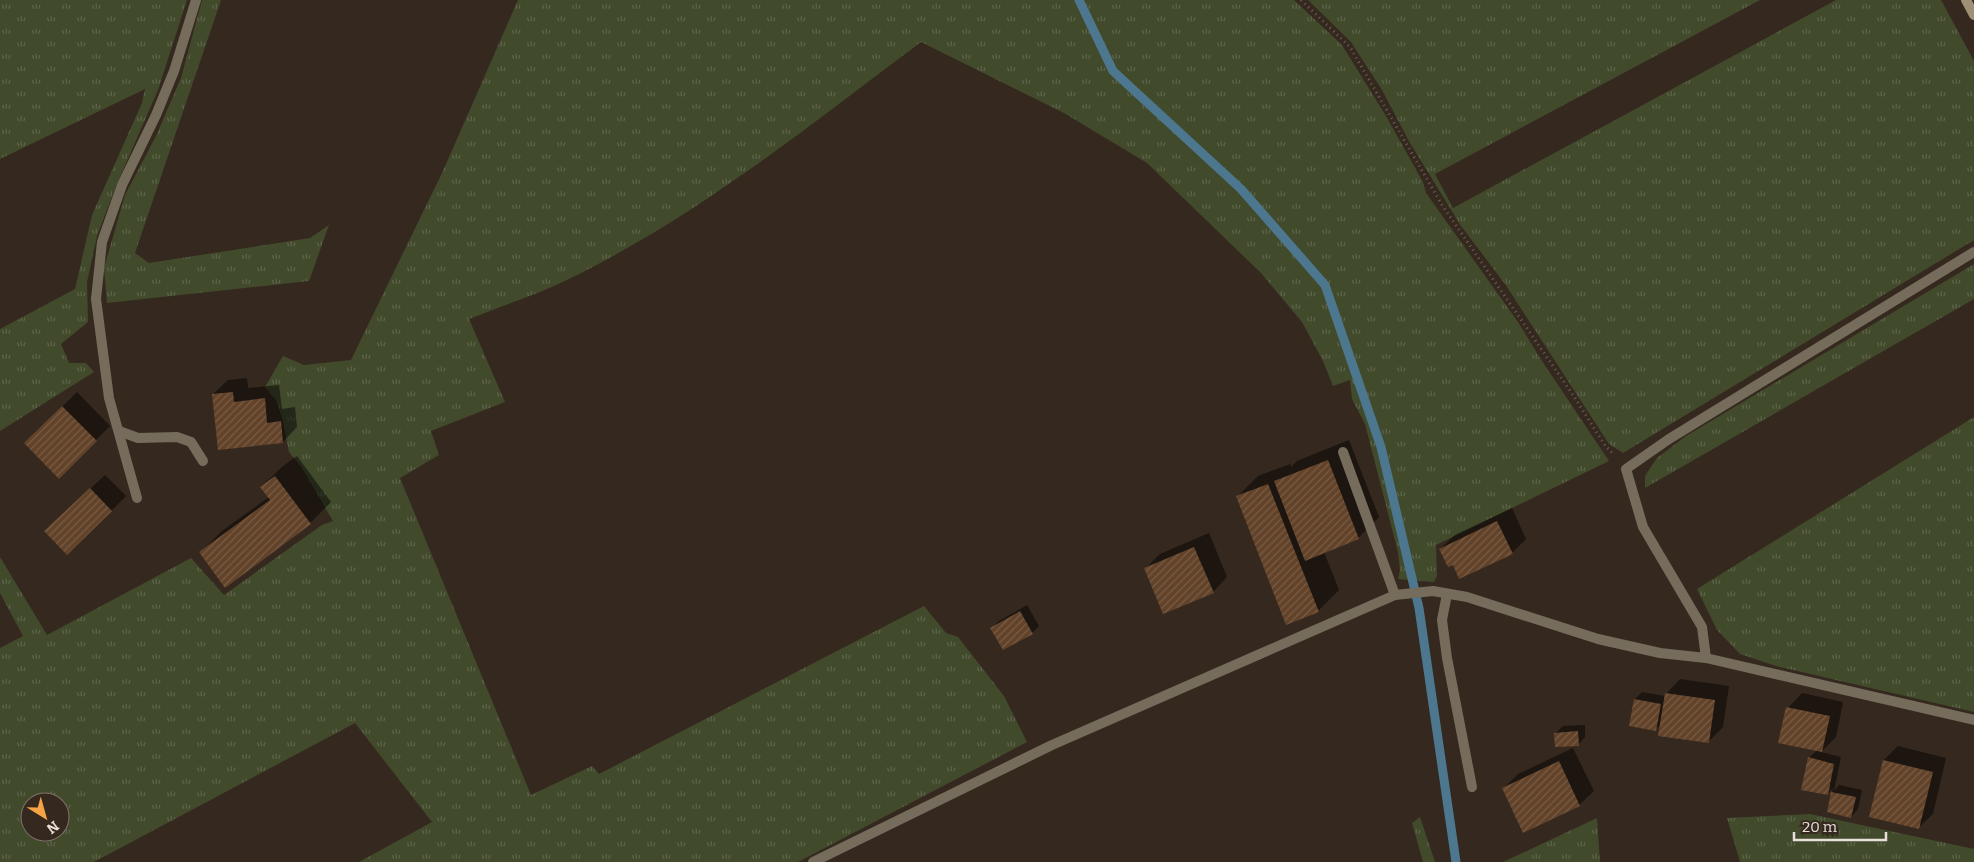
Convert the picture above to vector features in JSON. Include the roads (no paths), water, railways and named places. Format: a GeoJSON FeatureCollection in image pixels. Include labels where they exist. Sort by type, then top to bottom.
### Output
{"type":"FeatureCollection","features":[{"type":"Feature","properties":{"kind":"street"},"geometry":{"type":"LineString","coordinates":[[137,498],[109,398],[96,299],[102,242],[122,185],[156,115],[174,71],[196,0]]}},
{"type":"Feature","properties":{"kind":"street"},"geometry":{"type":"LineString","coordinates":[[1966,0],[1974,15]]}},
{"type":"Feature","properties":{"kind":"street"},"geometry":{"type":"LineString","coordinates":[[1706,658],[1702,627],[1643,527],[1626,469],[1669,439],[1974,252]]}},
{"type":"Feature","properties":{"kind":"street"},"geometry":{"type":"LineString","coordinates":[[118,431],[138,438],[177,437],[191,442],[203,460]]}},
{"type":"Feature","properties":{"kind":"street"},"geometry":{"type":"LineString","coordinates":[[1343,452],[1398,594]]}},
{"type":"Feature","properties":{"kind":"street"},"geometry":{"type":"LineString","coordinates":[[813,862],[1052,745],[1398,594],[1433,591],[1467,597],[1598,639],[1660,653],[1706,658],[1974,720]]}},
{"type":"Feature","properties":{"kind":"street"},"geometry":{"type":"LineString","coordinates":[[1447,594],[1442,620],[1447,658],[1472,787]]}},
{"type":"Feature","properties":{"kind":"waterway"},"geometry":{"type":"LineString","coordinates":[[1079,0],[1113,71],[1241,189],[1325,285],[1381,447],[1419,608],[1456,862]]}}]}
